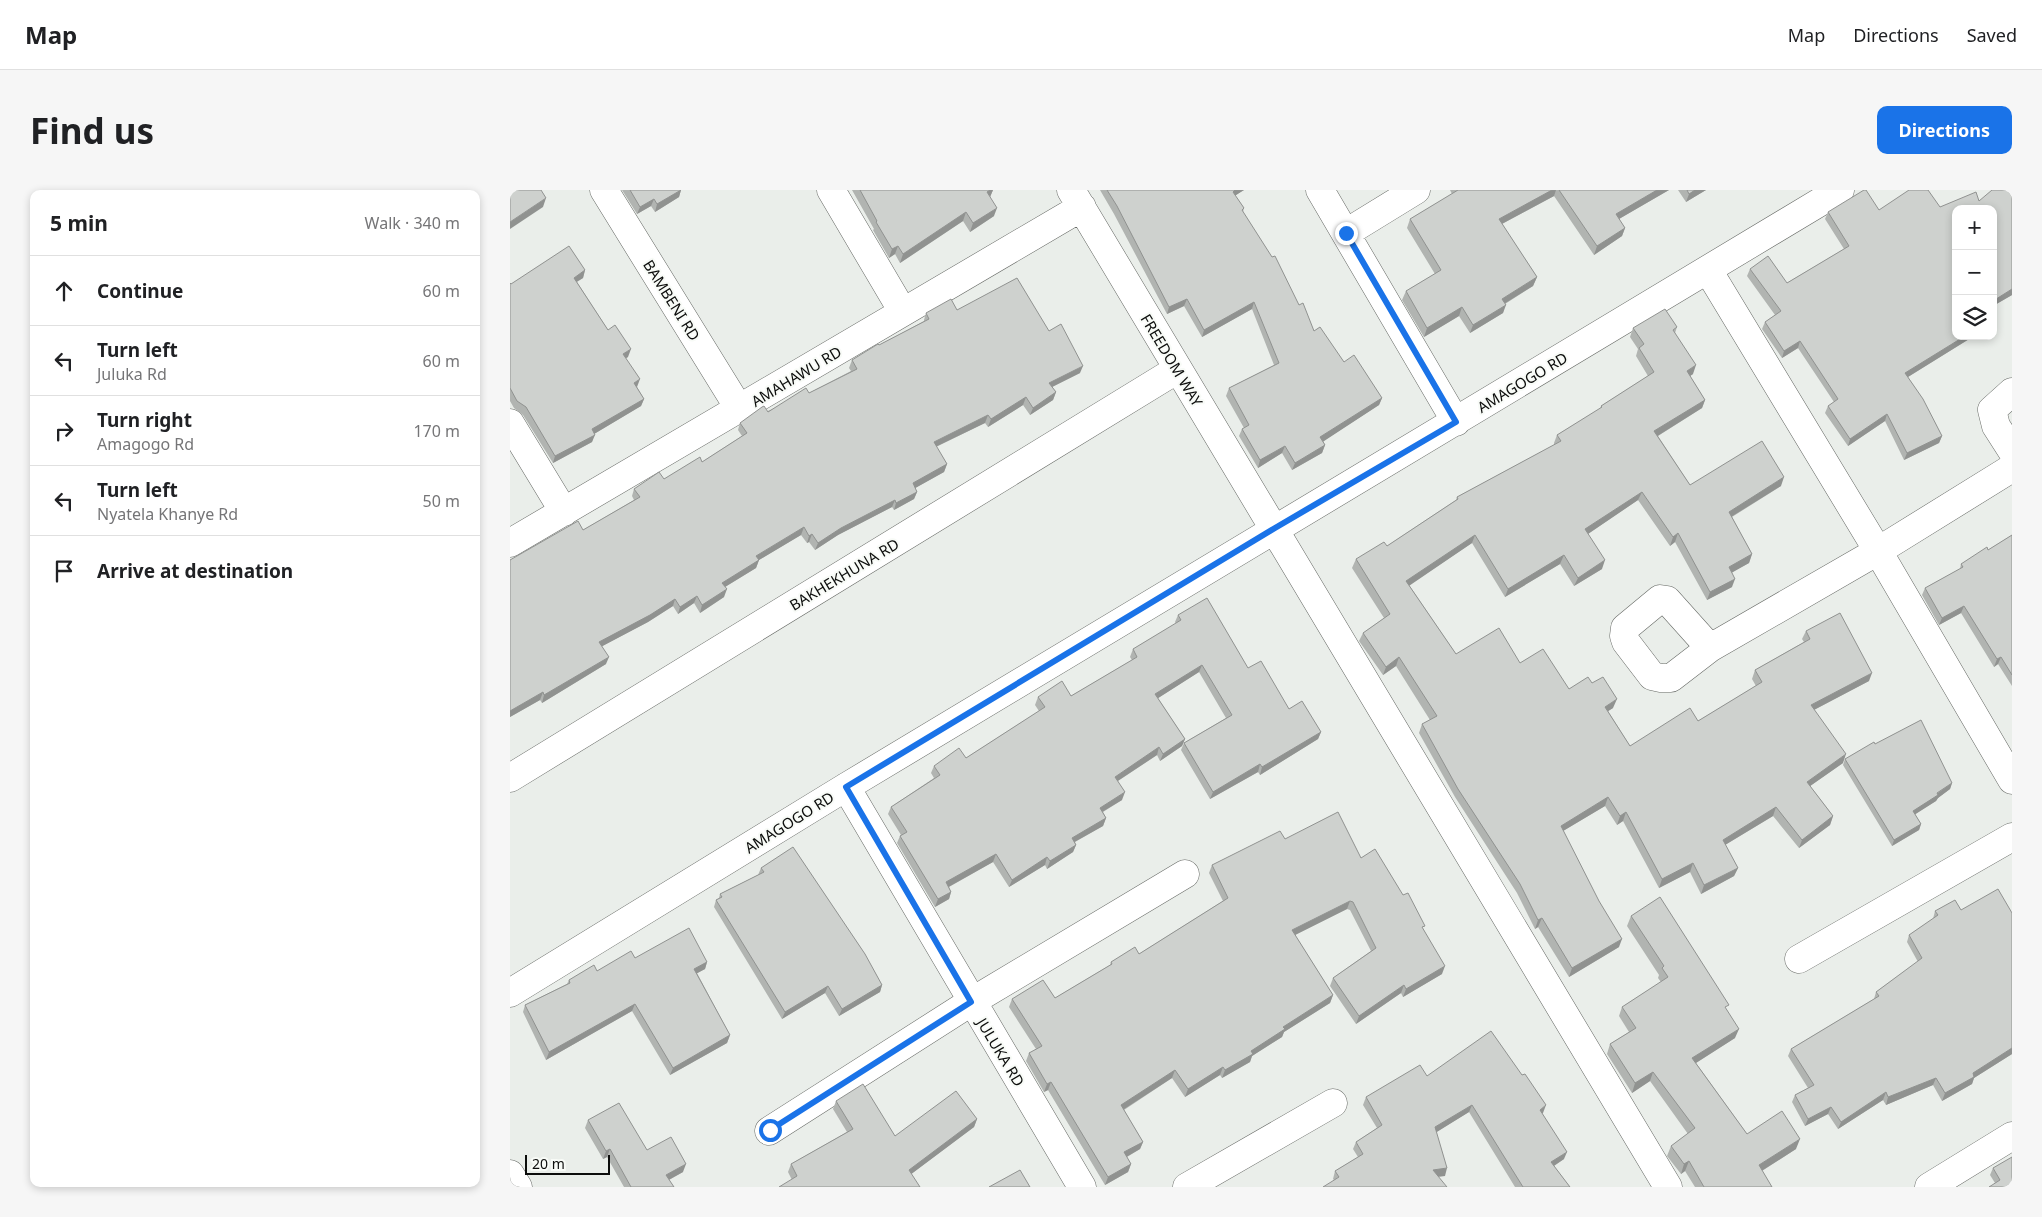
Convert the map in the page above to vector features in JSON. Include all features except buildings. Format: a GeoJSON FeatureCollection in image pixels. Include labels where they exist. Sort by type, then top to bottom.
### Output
{"type":"FeatureCollection","features":[{"type":"Feature","properties":{"kind":"street","name":"BAMBENI RD"},"geometry":{"type":"LineString","coordinates":[[604,190],[740,410]]}},
{"type":"Feature","properties":{"kind":"street"},"geometry":{"type":"LineString","coordinates":[[831,190],[903,312]]}},
{"type":"Feature","properties":{"kind":"street"},"geometry":{"type":"LineString","coordinates":[[1320,190],[1456,422]]}},
{"type":"Feature","properties":{"kind":"street"},"geometry":{"type":"LineString","coordinates":[[1346,233],[1416,190]]}},
{"type":"Feature","properties":{"kind":"street","name":"AMAGOGO RD"},"geometry":{"type":"LineString","coordinates":[[510,993],[846,787],[1840,190]]}},
{"type":"Feature","properties":{"kind":"street","name":"AMAHAWU RD"},"geometry":{"type":"LineString","coordinates":[[510,543],[740,410],[903,312],[1077,199]]}},
{"type":"Feature","properties":{"kind":"street","name":"FREEDOM WAY"},"geometry":{"type":"LineString","coordinates":[[1077,199],[1668,1187]]}},
{"type":"Feature","properties":{"kind":"street"},"geometry":{"type":"LineString","coordinates":[[1708,270],[1878,551],[2012,780]]}},
{"type":"Feature","properties":{"kind":"street","name":"BAKHEKHUNA RD"},"geometry":{"type":"LineString","coordinates":[[510,778],[1178,370]]}},
{"type":"Feature","properties":{"kind":"street"},"geometry":{"type":"LineString","coordinates":[[2012,392],[1992,410],[1996,426],[2012,451]]}},
{"type":"Feature","properties":{"kind":"street"},"geometry":{"type":"LineString","coordinates":[[510,423],[564,512]]}},
{"type":"Feature","properties":{"kind":"street"},"geometry":{"type":"LineString","coordinates":[[1710,648],[1878,551],[2012,468]]}},
{"type":"Feature","properties":{"kind":"street","name":"JULUKA RD"},"geometry":{"type":"LineString","coordinates":[[846,787],[971,1002],[1082,1187]]}},
{"type":"Feature","properties":{"kind":"street"},"geometry":{"type":"LineString","coordinates":[[1799,959],[2012,837]]}},
{"type":"Feature","properties":{"kind":"street"},"geometry":{"type":"LineString","coordinates":[[770,1130],[971,1002],[1185,874]]}},
{"type":"Feature","properties":{"kind":"street"},"geometry":{"type":"LineString","coordinates":[[1187,1187],[1333,1103]]}},
{"type":"Feature","properties":{"kind":"street"},"geometry":{"type":"LineString","coordinates":[[1929,1187],[2012,1136]]}},
{"type":"Feature","properties":{"kind":"street"},"geometry":{"type":"LineString","coordinates":[[510,1174],[518,1187]]}},
{"type":"Feature","properties":{"kind":"route"},"geometry":{"type":"LineString","coordinates":[[770,1130],[971,1002],[846,787],[1275,528],[1456,422],[1346,233]]}}]}
